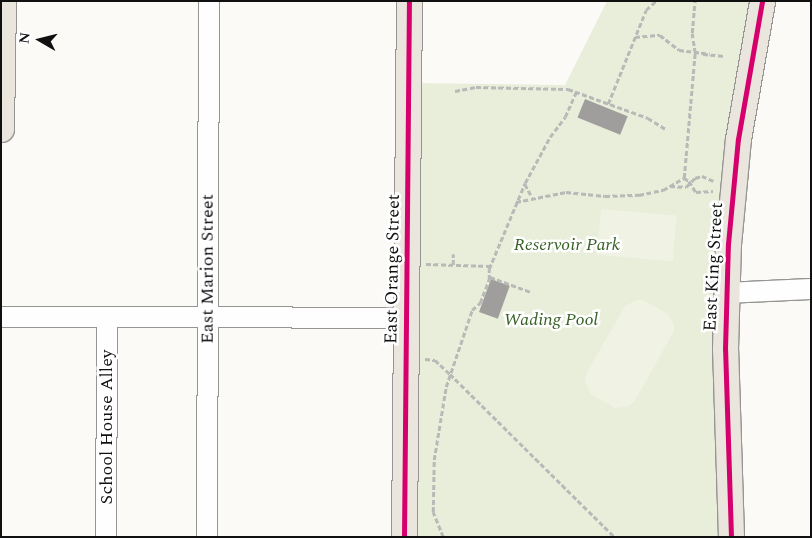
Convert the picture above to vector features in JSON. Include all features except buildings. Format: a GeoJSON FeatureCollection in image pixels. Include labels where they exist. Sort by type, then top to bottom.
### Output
{"type":"FeatureCollection","features":[{"type":"Feature","properties":{"kind":"main road"},"geometry":{"type":"LineString","coordinates":[[1,129],[3,1]]}},
{"type":"Feature","properties":{"kind":"main road","name":"East Orange Street"},"geometry":{"type":"LineString","coordinates":[[404,537],[409,1]]}},
{"type":"Feature","properties":{"kind":"main road","name":"East King Street"},"geometry":{"type":"LineString","coordinates":[[731,537],[725,349],[732,188],[747,82],[762,1]]}},
{"type":"Feature","properties":{"kind":"street","name":"East Marion Street"},"geometry":{"type":"LineString","coordinates":[[207,537],[209,1]]}},
{"type":"Feature","properties":{"kind":"street"},"geometry":{"type":"LineString","coordinates":[[726,293],[811,289]]}},
{"type":"Feature","properties":{"kind":"street"},"geometry":{"type":"LineString","coordinates":[[1,317],[406,318]]}},
{"type":"Feature","properties":{"kind":"street","name":"School House Alley"},"geometry":{"type":"LineString","coordinates":[[106,537],[107,317]]}},
{"type":"Feature","properties":{"kind":"path"},"geometry":{"type":"LineString","coordinates":[[608,104],[646,10],[656,1]]}},
{"type":"Feature","properties":{"kind":"path"},"geometry":{"type":"LineString","coordinates":[[684,178],[695,53],[692,33],[695,1]]}},
{"type":"Feature","properties":{"kind":"path"},"geometry":{"type":"LineString","coordinates":[[635,37],[660,35],[679,50],[706,56],[710,54],[725,56]]}},
{"type":"Feature","properties":{"kind":"path"},"geometry":{"type":"LineString","coordinates":[[455,91],[476,87],[564,88],[648,118],[668,130]]}},
{"type":"Feature","properties":{"kind":"path"},"geometry":{"type":"LineString","coordinates":[[443,537],[434,512],[434,460],[440,414],[450,374],[472,310],[480,303],[490,277],[490,266],[516,202],[542,149],[566,117],[576,92]]}},
{"type":"Feature","properties":{"kind":"path"},"geometry":{"type":"LineString","coordinates":[[670,186],[683,188],[695,178],[702,176],[732,188]]}},
{"type":"Feature","properties":{"kind":"path"},"geometry":{"type":"LineString","coordinates":[[684,178],[694,190],[700,193],[732,188]]}},
{"type":"Feature","properties":{"kind":"path"},"geometry":{"type":"LineString","coordinates":[[516,202],[532,197],[566,192],[605,196],[638,196],[670,186],[684,178]]}},
{"type":"Feature","properties":{"kind":"path"},"geometry":{"type":"LineString","coordinates":[[525,183],[528,194],[532,197]]}},
{"type":"Feature","properties":{"kind":"path"},"geometry":{"type":"LineString","coordinates":[[453,254],[453,265]]}},
{"type":"Feature","properties":{"kind":"path"},"geometry":{"type":"LineString","coordinates":[[407,264],[490,266]]}},
{"type":"Feature","properties":{"kind":"path"},"geometry":{"type":"LineString","coordinates":[[490,277],[531,292]]}},
{"type":"Feature","properties":{"kind":"path"},"geometry":{"type":"LineString","coordinates":[[424,358],[434,360],[450,374],[615,537]]}},
{"type":"Feature","properties":{"kind":"green space","name":"Reservoir Park"},"geometry":{"type":"Polygon","coordinates":[[[607,1],[762,1],[738,139],[731,537],[404,537],[408,83],[565,85],[607,1]]]}},
{"type":"Feature","properties":{"kind":"green space"},"geometry":{"type":"Polygon","coordinates":[[[601,209],[677,216],[673,261],[597,255],[601,209]]]}},
{"type":"Feature","properties":{"kind":"green space"},"geometry":{"type":"Polygon","coordinates":[[[637,300],[645,301],[668,314],[674,326],[673,333],[634,402],[629,406],[615,408],[591,394],[585,381],[586,374],[625,306],[637,300]]]}},
{"type":"Feature","properties":{"kind":"cycle path"},"geometry":{"type":"LineString","coordinates":[[404,537],[409,1]]}},
{"type":"Feature","properties":{"kind":"cycle path"},"geometry":{"type":"LineString","coordinates":[[731,537],[725,349],[728,244],[738,139],[762,1]]}},
{"type":"Feature","properties":{"kind":"park label","name":"Wading Pool"},"geometry":{"type":"Point","coordinates":[551,320]}}]}
